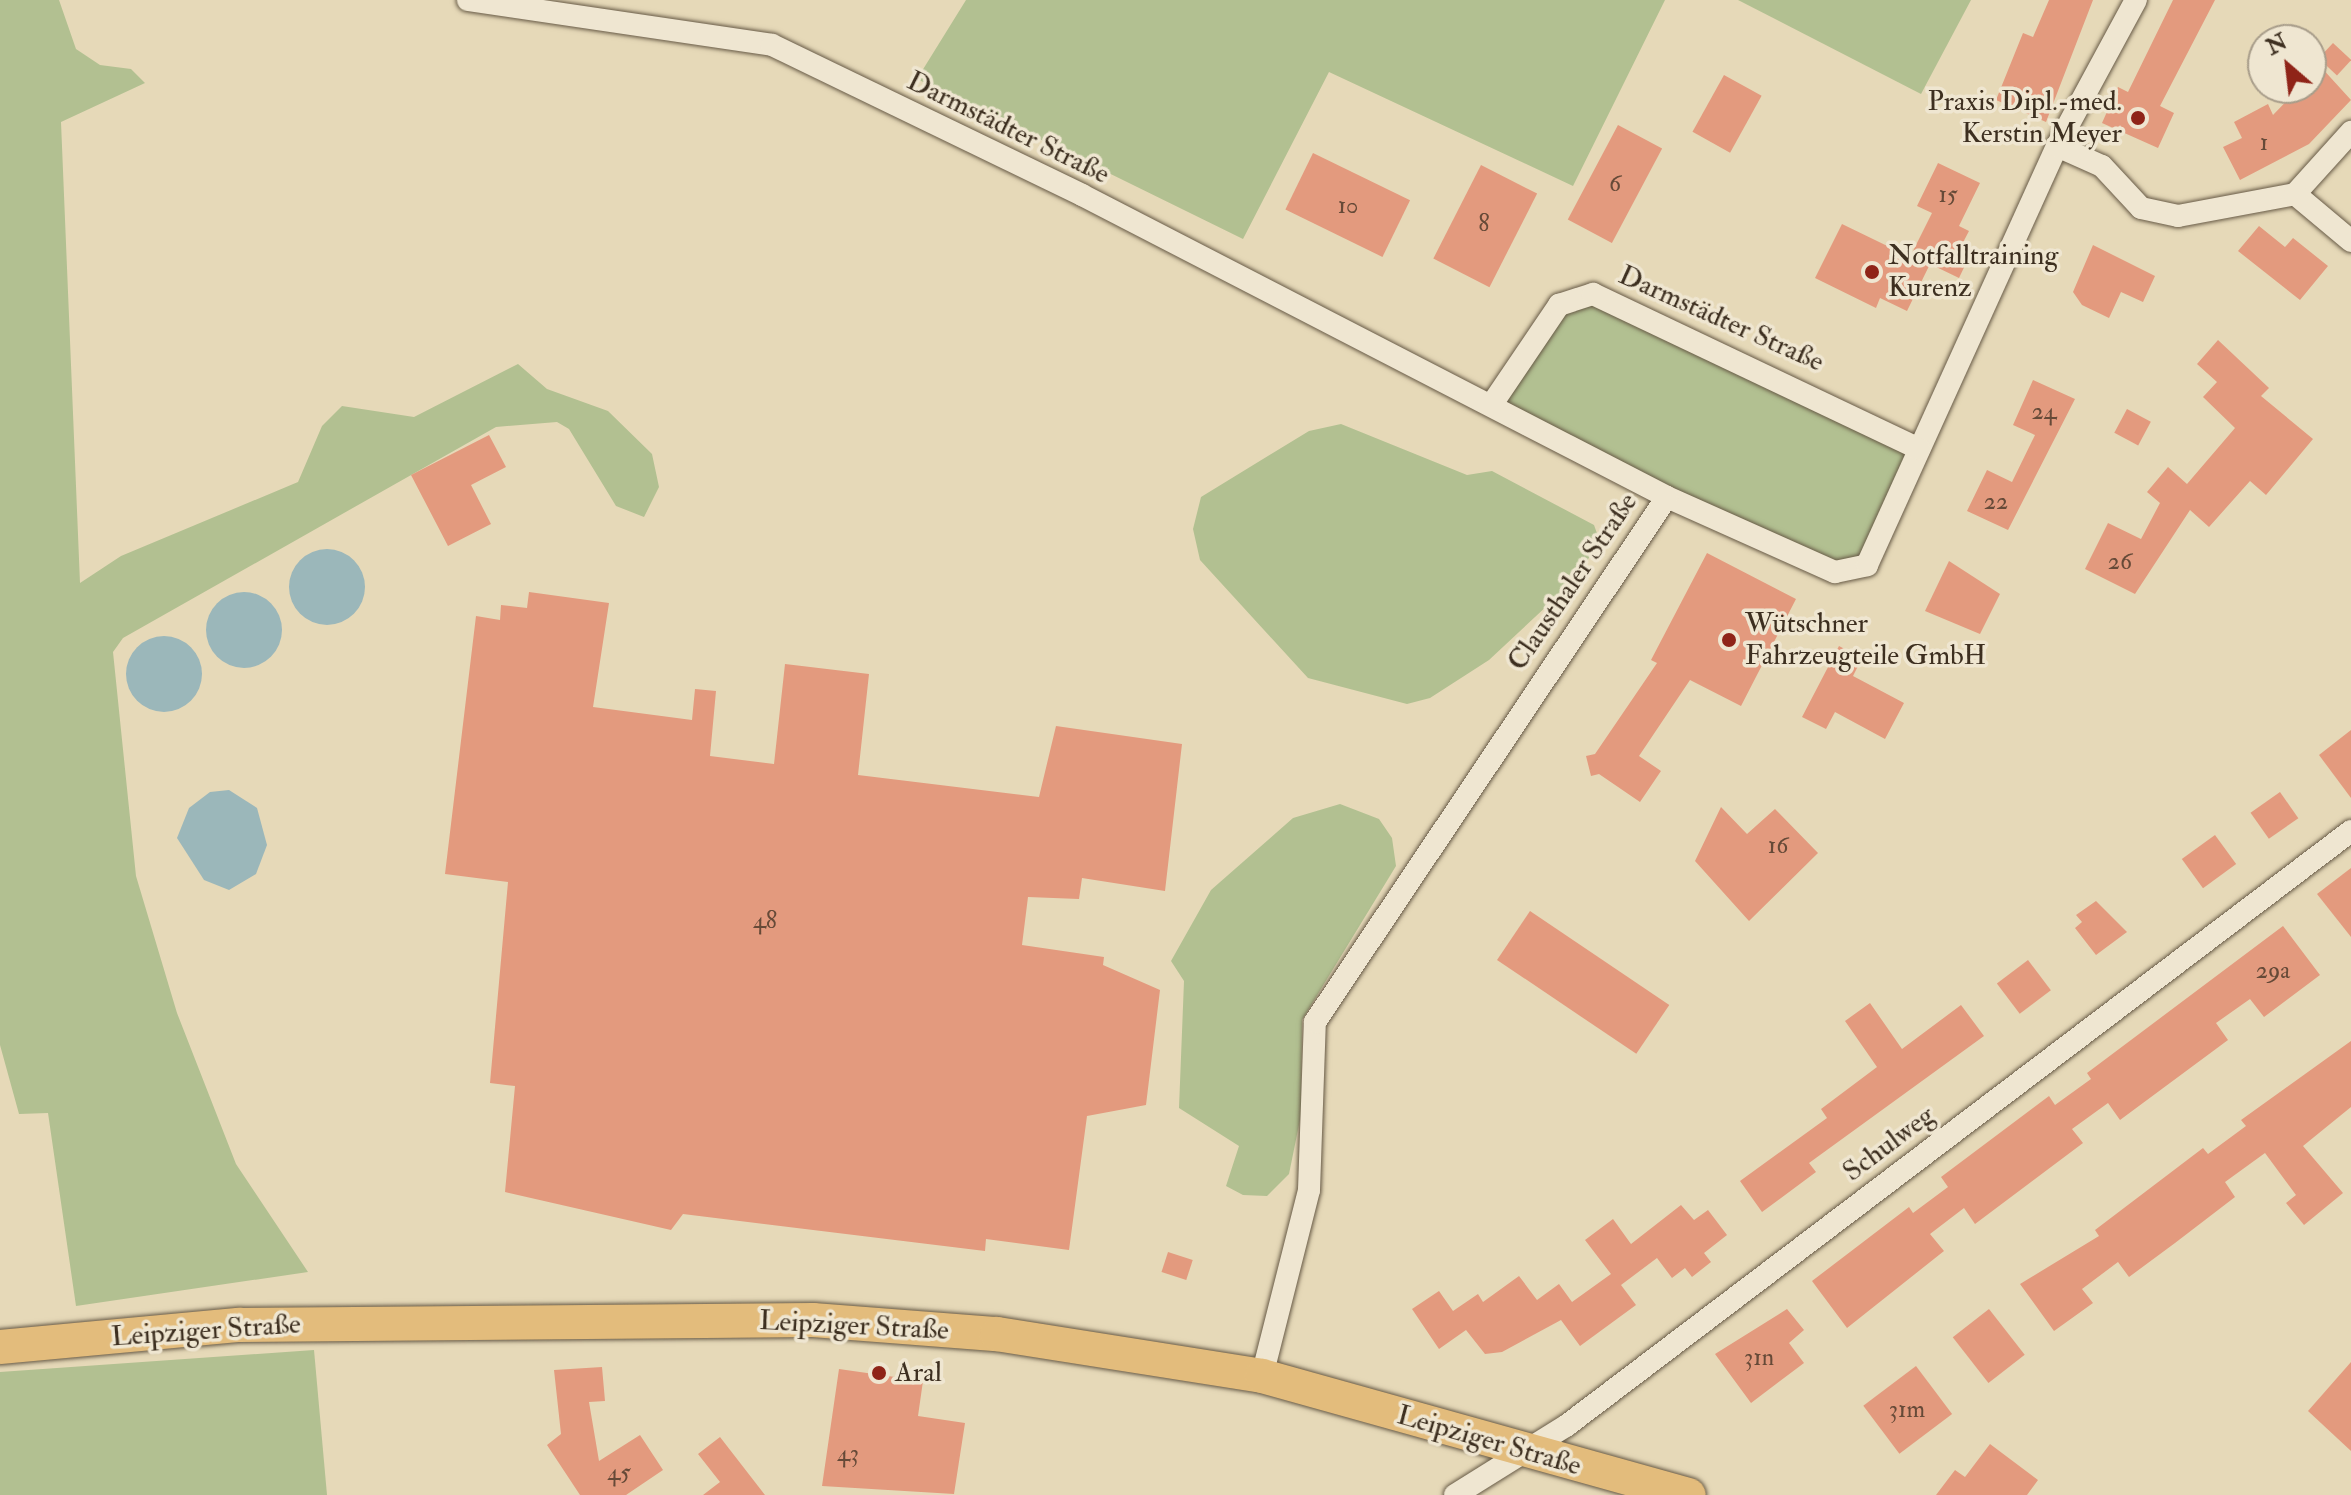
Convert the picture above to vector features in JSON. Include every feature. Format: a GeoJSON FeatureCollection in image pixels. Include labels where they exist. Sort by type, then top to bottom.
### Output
{"type":"FeatureCollection","features":[{"type":"Feature","properties":{"kind":"main road","name":"Leipziger Straße"},"geometry":{"type":"LineString","coordinates":[[0,1347],[239,1325],[813,1320],[997,1334],[1262,1376],[1521,1452],[1689,1495]]}},
{"type":"Feature","properties":{"kind":"street","name":"Darmstädter Straße"},"geometry":{"type":"LineString","coordinates":[[468,0],[772,45],[1492,404],[1667,497]]}},
{"type":"Feature","properties":{"kind":"street","name":"Clausthaler Straße"},"geometry":{"type":"LineString","coordinates":[[1262,1376],[1309,1190],[1315,1022],[1667,497],[1835,572],[1867,565],[2057,146],[2136,0]]}},
{"type":"Feature","properties":{"kind":"street"},"geometry":{"type":"LineString","coordinates":[[2057,146],[2102,166],[2141,208],[2178,216],[2295,194],[2351,132]]}},
{"type":"Feature","properties":{"kind":"street"},"geometry":{"type":"LineString","coordinates":[[2295,194],[2351,241]]}},
{"type":"Feature","properties":{"kind":"street","name":"Darmstädter Straße"},"geometry":{"type":"LineString","coordinates":[[1492,404],[1531,337],[1559,305],[1593,294],[1919,449]]}},
{"type":"Feature","properties":{"kind":"street","name":"Schulweg"},"geometry":{"type":"LineString","coordinates":[[1455,1495],[1521,1452],[2351,831]]}},
{"type":"Feature","properties":{"kind":"green space"},"geometry":{"type":"Polygon","coordinates":[[[0,0],[59,0],[76,49],[100,65],[131,69],[145,83],[61,122],[80,583],[121,556],[298,482],[322,426],[342,406],[414,417],[518,364],[547,389],[608,411],[652,454],[659,487],[644,517],[616,506],[569,429],[557,422],[496,427],[123,638],[113,652],[136,876],[177,1013],[236,1164],[308,1272],[76,1306],[48,1113],[19,1114],[0,1045],[0,0]]]}},
{"type":"Feature","properties":{"kind":"green space"},"geometry":{"type":"Polygon","coordinates":[[[966,0],[1665,0],[1573,186],[1329,72],[1243,239],[917,79],[966,0]]]}},
{"type":"Feature","properties":{"kind":"green space"},"geometry":{"type":"Polygon","coordinates":[[[1738,0],[1971,0],[1921,94],[1738,0]]]}},
{"type":"Feature","properties":{"kind":"green space"},"geometry":{"type":"Polygon","coordinates":[[[1593,294],[1919,449],[1867,565],[1835,572],[1492,404],[1531,337],[1593,294]]]}},
{"type":"Feature","properties":{"kind":"green space"},"geometry":{"type":"Polygon","coordinates":[[[1341,424],[1467,475],[1492,471],[1594,525],[1599,539],[1579,576],[1489,660],[1430,698],[1407,704],[1308,678],[1200,560],[1193,529],[1201,497],[1309,431],[1341,424]]]}},
{"type":"Feature","properties":{"kind":"green space"},"geometry":{"type":"Polygon","coordinates":[[[1340,804],[1379,819],[1392,838],[1396,866],[1302,1020],[1301,1115],[1289,1174],[1267,1196],[1243,1195],[1226,1186],[1239,1146],[1179,1108],[1184,981],[1171,961],[1211,890],[1293,818],[1340,804]]]}},
{"type":"Feature","properties":{"kind":"green space"},"geometry":{"type":"Polygon","coordinates":[[[314,1350],[327,1495],[0,1495],[0,1372],[314,1350]]]}},
{"type":"Feature","properties":{"kind":"water"},"geometry":{"type":"Polygon","coordinates":[[[327,549],[341,552],[354,560],[362,573],[365,587],[362,601],[354,614],[341,622],[327,625],[313,622],[300,614],[292,601],[289,587],[292,573],[300,560],[313,552],[327,549]]]}},
{"type":"Feature","properties":{"kind":"water"},"geometry":{"type":"Polygon","coordinates":[[[244,592],[258,595],[271,603],[279,616],[282,630],[279,644],[271,657],[258,665],[244,668],[230,665],[217,657],[209,644],[206,630],[209,616],[217,603],[230,595],[244,592]]]}},
{"type":"Feature","properties":{"kind":"water"},"geometry":{"type":"Polygon","coordinates":[[[164,636],[178,639],[191,647],[199,660],[202,674],[199,688],[191,701],[178,709],[164,712],[150,709],[137,701],[129,688],[126,674],[129,660],[137,647],[150,639],[164,636]]]}},
{"type":"Feature","properties":{"kind":"water"},"geometry":{"type":"Polygon","coordinates":[[[229,790],[257,808],[267,845],[256,874],[229,890],[204,880],[177,838],[189,808],[210,792],[229,790]]]}},
{"type":"Feature","properties":{"kind":"building"},"geometry":{"type":"Polygon","coordinates":[[[2049,0],[2093,0],[2046,122],[1996,100],[2023,33],[2033,37],[2049,0]]]}},
{"type":"Feature","properties":{"kind":"building"},"geometry":{"type":"Polygon","coordinates":[[[2173,0],[2215,0],[2160,106],[2174,113],[2158,148],[2102,123],[2118,87],[2128,92],[2173,0]]]}},
{"type":"Feature","properties":{"kind":"building"},"geometry":{"type":"Polygon","coordinates":[[[2333,43],[2351,60],[2337,75],[2327,66],[2327,49],[2333,43]]]}},
{"type":"Feature","properties":{"kind":"building"},"geometry":{"type":"Polygon","coordinates":[[[2327,74],[2351,100],[2309,144],[2240,180],[2223,147],[2242,138],[2234,122],[2268,104],[2273,115],[2284,104],[2327,104],[2327,74]]]}},
{"type":"Feature","properties":{"kind":"building"},"geometry":{"type":"Polygon","coordinates":[[[1724,75],[1762,96],[1730,153],[1692,132],[1724,75]]]}},
{"type":"Feature","properties":{"kind":"building"},"geometry":{"type":"Polygon","coordinates":[[[1618,125],[1662,148],[1612,243],[1568,219],[1618,125]]]}},
{"type":"Feature","properties":{"kind":"building"},"geometry":{"type":"Polygon","coordinates":[[[1313,153],[1410,200],[1382,257],[1285,210],[1313,153]]]}},
{"type":"Feature","properties":{"kind":"building"},"geometry":{"type":"Polygon","coordinates":[[[1938,163],[1980,183],[1959,226],[1969,231],[1958,252],[1969,257],[1959,278],[1930,264],[1907,311],[1880,298],[1876,308],[1815,278],[1842,224],[1910,257],[1932,213],[1917,206],[1938,163]]]}},
{"type":"Feature","properties":{"kind":"building"},"geometry":{"type":"Polygon","coordinates":[[[1481,165],[1537,194],[1489,287],[1433,259],[1481,165]]]}},
{"type":"Feature","properties":{"kind":"building"},"geometry":{"type":"Polygon","coordinates":[[[2259,226],[2285,247],[2293,238],[2328,266],[2300,300],[2238,251],[2259,226]]]}},
{"type":"Feature","properties":{"kind":"building"},"geometry":{"type":"Polygon","coordinates":[[[2093,245],[2155,276],[2143,302],[2121,292],[2109,318],[2082,305],[2073,292],[2093,245]]]}},
{"type":"Feature","properties":{"kind":"building"},"geometry":{"type":"Polygon","coordinates":[[[2218,340],[2269,388],[2261,396],[2313,439],[2266,495],[2250,481],[2209,527],[2190,510],[2135,594],[2085,569],[2108,523],[2141,539],[2160,503],[2147,492],[2168,467],[2187,484],[2235,428],[2203,397],[2217,382],[2197,364],[2218,340]]]}},
{"type":"Feature","properties":{"kind":"building"},"geometry":{"type":"Polygon","coordinates":[[[2033,380],[2075,399],[2008,530],[1967,511],[1987,470],[2012,482],[2035,435],[2013,425],[2033,380]]]}},
{"type":"Feature","properties":{"kind":"building"},"geometry":{"type":"Polygon","coordinates":[[[2127,409],[2151,422],[2138,446],[2114,433],[2127,409]]]}},
{"type":"Feature","properties":{"kind":"building"},"geometry":{"type":"Polygon","coordinates":[[[489,435],[506,467],[471,485],[491,524],[448,546],[411,475],[489,435]]]}},
{"type":"Feature","properties":{"kind":"building"},"geometry":{"type":"Polygon","coordinates":[[[1707,553],[1796,599],[1741,706],[1690,680],[1639,756],[1661,771],[1640,802],[1599,774],[1591,776],[1586,756],[1595,754],[1657,663],[1651,660],[1707,553]]]}},
{"type":"Feature","properties":{"kind":"building"},"geometry":{"type":"Polygon","coordinates":[[[1949,561],[2000,594],[1980,634],[1925,611],[1949,561]]]}},
{"type":"Feature","properties":{"kind":"building"},"geometry":{"type":"Polygon","coordinates":[[[529,592],[609,603],[593,707],[692,720],[695,689],[716,691],[710,756],[774,764],[785,664],[869,674],[858,775],[1039,797],[1056,726],[1182,744],[1165,891],[1082,878],[1079,899],[1028,897],[1022,945],[1104,957],[1103,965],[1160,990],[1146,1105],[1087,1116],[1069,1250],[986,1239],[985,1251],[683,1214],[671,1230],[505,1192],[515,1086],[490,1083],[508,882],[445,874],[476,616],[500,620],[501,605],[527,608],[529,592]]]}},
{"type":"Feature","properties":{"kind":"building"},"geometry":{"type":"Polygon","coordinates":[[[1839,646],[1862,658],[1853,676],[1904,703],[1885,739],[1835,712],[1826,729],[1802,717],[1839,646]]]}},
{"type":"Feature","properties":{"kind":"building"},"geometry":{"type":"Polygon","coordinates":[[[2351,730],[2351,798],[2319,755],[2351,730]]]}},
{"type":"Feature","properties":{"kind":"building"},"geometry":{"type":"Polygon","coordinates":[[[2280,792],[2298,818],[2269,839],[2251,813],[2280,792]]]}},
{"type":"Feature","properties":{"kind":"building"},"geometry":{"type":"Polygon","coordinates":[[[1721,807],[1747,834],[1775,809],[1818,853],[1749,921],[1695,861],[1721,807]]]}},
{"type":"Feature","properties":{"kind":"building"},"geometry":{"type":"Polygon","coordinates":[[[2215,835],[2236,864],[2203,888],[2182,859],[2215,835]]]}},
{"type":"Feature","properties":{"kind":"building"},"geometry":{"type":"Polygon","coordinates":[[[2351,868],[2351,937],[2317,894],[2351,868]]]}},
{"type":"Feature","properties":{"kind":"building"},"geometry":{"type":"Polygon","coordinates":[[[2096,901],[2127,932],[2096,955],[2075,928],[2082,922],[2076,915],[2096,901]]]}},
{"type":"Feature","properties":{"kind":"building"},"geometry":{"type":"Polygon","coordinates":[[[1530,911],[1669,1005],[1636,1054],[1497,960],[1530,911]]]}},
{"type":"Feature","properties":{"kind":"building"},"geometry":{"type":"Polygon","coordinates":[[[2283,926],[2320,975],[2264,1017],[2250,999],[2216,1023],[2228,1040],[2120,1120],[2108,1103],[2072,1129],[2083,1143],[1975,1224],[1964,1208],[1930,1234],[1944,1251],[1847,1328],[1812,1281],[1909,1207],[1913,1213],[1948,1187],[1941,1177],[2049,1096],[2055,1105],[2091,1079],[2087,1073],[2283,926]]]}},
{"type":"Feature","properties":{"kind":"building"},"geometry":{"type":"Polygon","coordinates":[[[2028,960],[2051,990],[2020,1014],[1997,983],[2028,960]]]}},
{"type":"Feature","properties":{"kind":"building"},"geometry":{"type":"Polygon","coordinates":[[[1870,1003],[1902,1049],[1961,1005],[1984,1036],[1809,1163],[1816,1172],[1762,1212],[1740,1181],[1827,1118],[1821,1109],[1877,1067],[1845,1021],[1870,1003]]]}},
{"type":"Feature","properties":{"kind":"building"},"geometry":{"type":"Polygon","coordinates":[[[2351,1041],[2351,1107],[2303,1146],[2343,1193],[2304,1225],[2286,1203],[2296,1195],[2265,1153],[2225,1182],[2235,1197],[2129,1277],[2118,1262],[2082,1289],[2093,1303],[2054,1331],[2020,1284],[2099,1236],[2095,1230],[2203,1148],[2208,1154],[2246,1126],[2241,1120],[2351,1041]]]}},
{"type":"Feature","properties":{"kind":"building"},"geometry":{"type":"Polygon","coordinates":[[[1681,1205],[1694,1220],[1708,1210],[1727,1235],[1704,1253],[1711,1262],[1692,1277],[1685,1268],[1672,1278],[1657,1258],[1621,1285],[1636,1305],[1580,1346],[1561,1320],[1502,1352],[1485,1354],[1466,1330],[1439,1349],[1412,1309],[1439,1291],[1453,1311],[1478,1294],[1483,1302],[1519,1276],[1537,1300],[1559,1284],[1572,1302],[1611,1274],[1585,1240],[1613,1219],[1631,1244],[1681,1205]]]}},
{"type":"Feature","properties":{"kind":"building"},"geometry":{"type":"Polygon","coordinates":[[[1168,1252],[1193,1260],[1186,1280],[1162,1272],[1168,1252]]]}},
{"type":"Feature","properties":{"kind":"building"},"geometry":{"type":"Polygon","coordinates":[[[1787,1309],[1804,1330],[1789,1343],[1804,1363],[1751,1403],[1715,1354],[1787,1309]]]}},
{"type":"Feature","properties":{"kind":"building"},"geometry":{"type":"Polygon","coordinates":[[[1989,1309],[2025,1355],[1988,1383],[1953,1337],[1989,1309]]]}},
{"type":"Feature","properties":{"kind":"building"},"geometry":{"type":"Polygon","coordinates":[[[2351,1362],[2351,1451],[2308,1411],[2351,1362]]]}},
{"type":"Feature","properties":{"kind":"building"},"geometry":{"type":"Polygon","coordinates":[[[1916,1366],[1952,1414],[1899,1454],[1863,1406],[1916,1366]]]}},
{"type":"Feature","properties":{"kind":"building"},"geometry":{"type":"Polygon","coordinates":[[[602,1367],[605,1401],[589,1402],[599,1461],[640,1435],[663,1470],[626,1495],[580,1495],[547,1445],[561,1434],[554,1370],[602,1367]]]}},
{"type":"Feature","properties":{"kind":"building"},"geometry":{"type":"Polygon","coordinates":[[[839,1369],[923,1381],[918,1416],[965,1423],[954,1494],[822,1486],[839,1369]]]}},
{"type":"Feature","properties":{"kind":"building"},"geometry":{"type":"Polygon","coordinates":[[[720,1437],[765,1495],[703,1495],[720,1482],[698,1454],[720,1437]]]}},
{"type":"Feature","properties":{"kind":"building"},"geometry":{"type":"Polygon","coordinates":[[[1990,1444],[2038,1480],[2027,1495],[1936,1495],[1955,1470],[1965,1477],[1990,1444]]]}},
{"type":"Feature","properties":{"kind":"place","name":"Praxis Dipl.-med. Kerstin Meyer"},"geometry":{"type":"Point","coordinates":[2138,118]}},
{"type":"Feature","properties":{"kind":"place","name":"Notfalltraining Kurenz"},"geometry":{"type":"Point","coordinates":[1872,272]}},
{"type":"Feature","properties":{"kind":"place","name":"Wütschner Fahrzeugteile GmbH"},"geometry":{"type":"Point","coordinates":[1729,640]}},
{"type":"Feature","properties":{"kind":"place","name":"Aral"},"geometry":{"type":"Point","coordinates":[879,1373]}}]}
